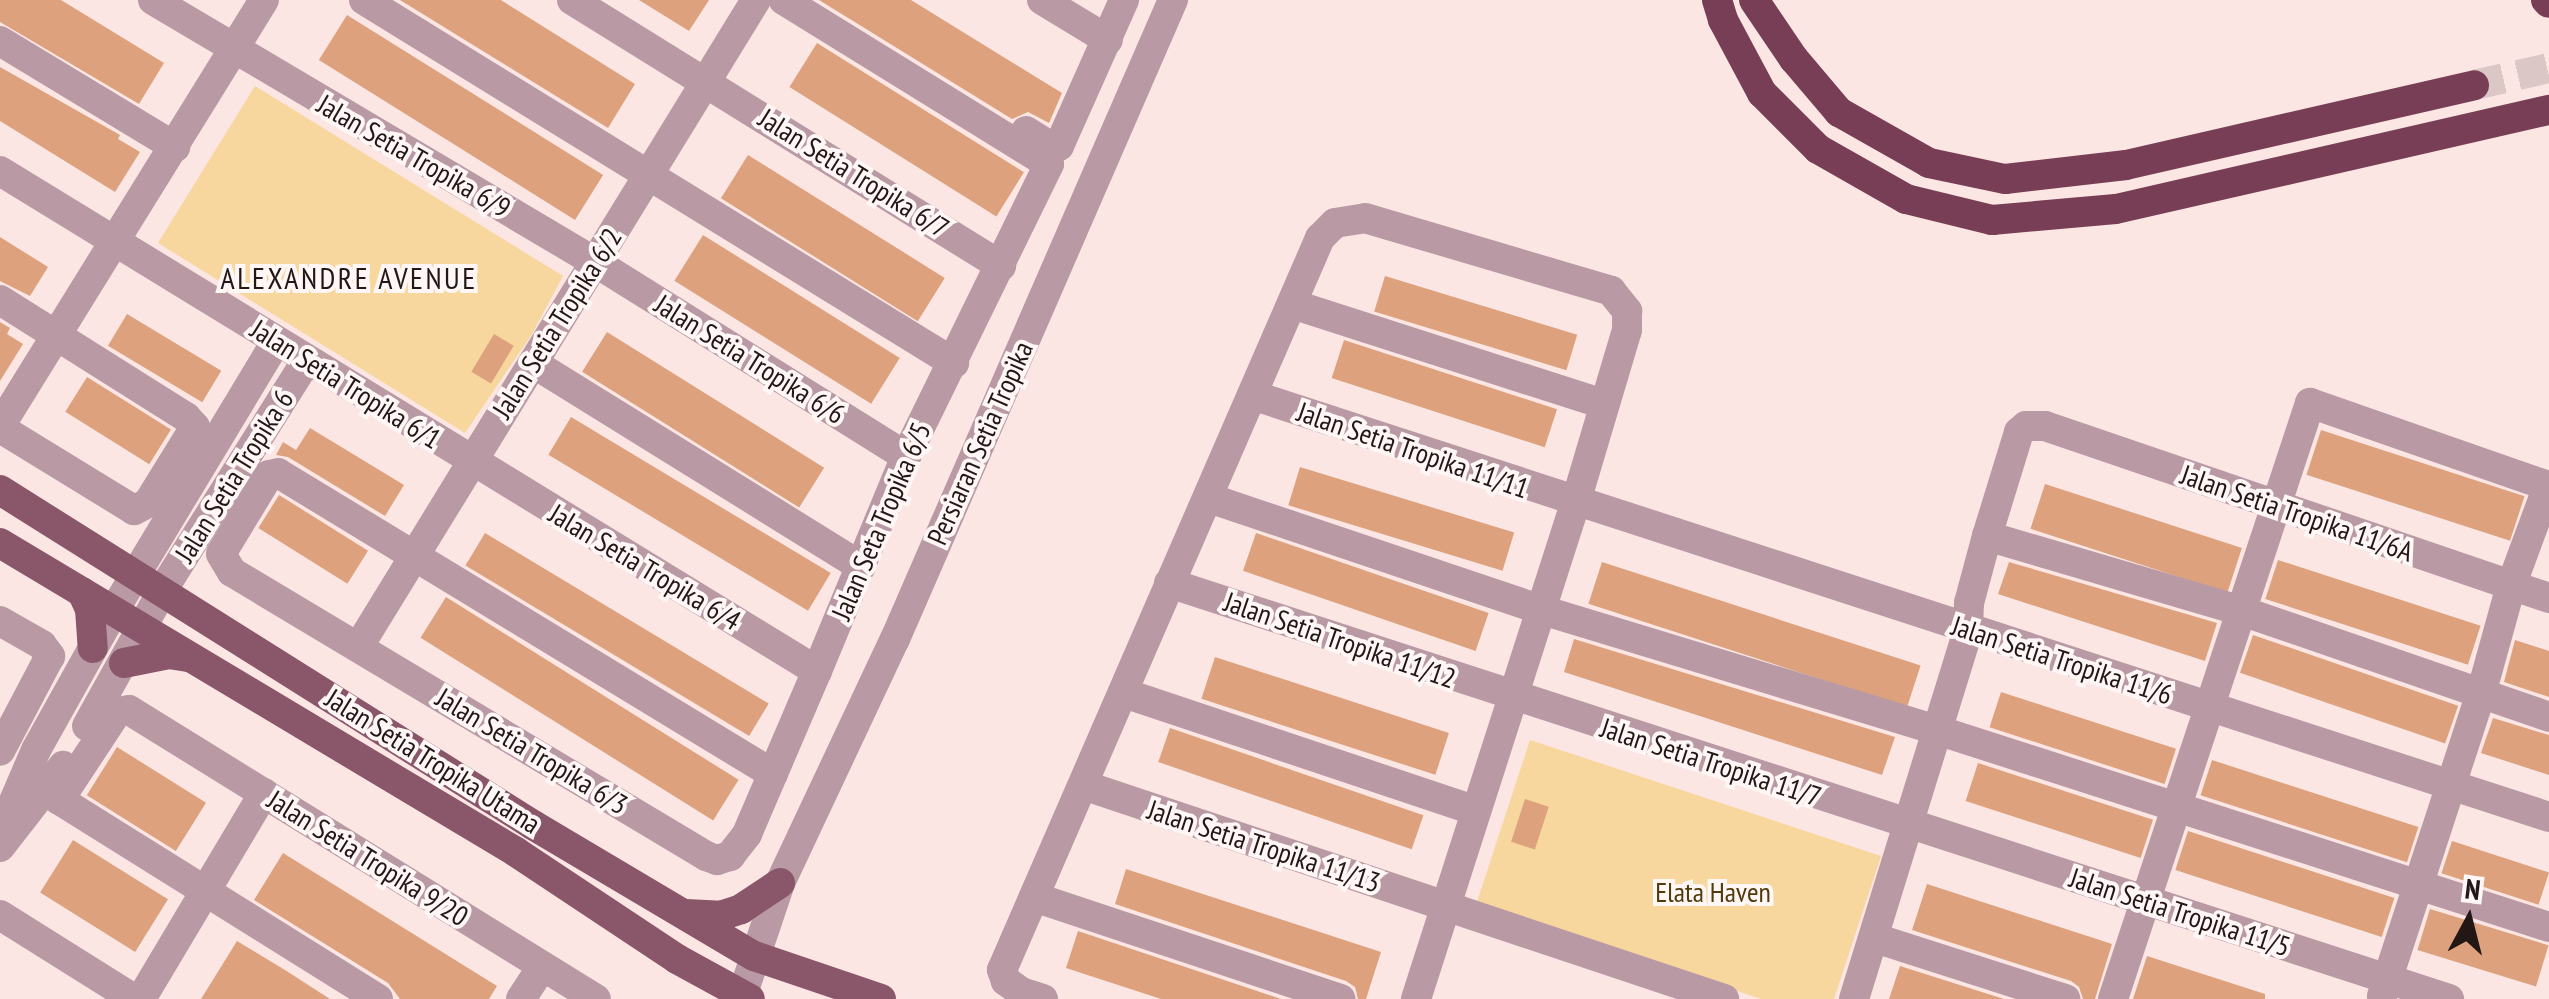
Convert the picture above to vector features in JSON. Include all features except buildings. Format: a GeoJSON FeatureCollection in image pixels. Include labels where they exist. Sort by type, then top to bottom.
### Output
{"type":"FeatureCollection","features":[{"type":"Feature","properties":{"kind":"highway"},"geometry":{"type":"LineString","coordinates":[[1717,0],[1722,20],[1762,93],[1818,149],[1906,198],[1992,220],[2116,209],[2549,110]]}},
{"type":"Feature","properties":{"kind":"highway"},"geometry":{"type":"LineString","coordinates":[[1754,0],[1794,59],[1840,112],[1929,163],[2005,179],[2145,161],[2474,85]]}},
{"type":"Feature","properties":{"kind":"main road","name":"Jalan Setia Tropika Utama"},"geometry":{"type":"LineString","coordinates":[[0,490],[754,956],[882,999]]}},
{"type":"Feature","properties":{"kind":"main road","name":"Jalan Setia Tropika Utama"},"geometry":{"type":"LineString","coordinates":[[0,544],[516,852],[746,998]]}},
{"type":"Feature","properties":{"kind":"main road"},"geometry":{"type":"LineString","coordinates":[[82,592],[90,609],[94,648]]}},
{"type":"Feature","properties":{"kind":"main road"},"geometry":{"type":"LineString","coordinates":[[124,662],[169,654],[191,658]]}},
{"type":"Feature","properties":{"kind":"main road"},"geometry":{"type":"LineString","coordinates":[[683,914],[720,916],[741,908],[780,883]]}},
{"type":"Feature","properties":{"kind":"street","name":"Jalan Setia Tropika 6/9"},"geometry":{"type":"LineString","coordinates":[[152,0],[595,262]]}},
{"type":"Feature","properties":{"kind":"street"},"geometry":{"type":"LineString","coordinates":[[0,300],[59,336],[193,422],[194,428],[142,509],[127,506],[0,427],[59,336],[117,244],[264,0]]}},
{"type":"Feature","properties":{"kind":"street"},"geometry":{"type":"LineString","coordinates":[[364,0],[650,172],[954,363]]}},
{"type":"Feature","properties":{"kind":"street","name":"Jalan Setia Tropika 6/7"},"geometry":{"type":"LineString","coordinates":[[572,0],[707,80],[1001,266]]}},
{"type":"Feature","properties":{"kind":"street","name":"Jalan Setia Tropika 6/2"},"geometry":{"type":"LineString","coordinates":[[359,646],[756,0]]}},
{"type":"Feature","properties":{"kind":"street"},"geometry":{"type":"LineString","coordinates":[[783,0],[1055,152]]}},
{"type":"Feature","properties":{"kind":"street"},"geometry":{"type":"LineString","coordinates":[[813,0],[1055,152]]}},
{"type":"Feature","properties":{"kind":"street"},"geometry":{"type":"LineString","coordinates":[[1042,0],[1108,40]]}},
{"type":"Feature","properties":{"kind":"street","name":"Jalan Seta Tropika 6/5"},"geometry":{"type":"LineString","coordinates":[[706,856],[717,860],[730,856],[741,845],[906,456],[1001,266],[1124,0]]}},
{"type":"Feature","properties":{"kind":"street","name":"Persiaran Setia Tropika"},"geometry":{"type":"LineString","coordinates":[[746,998],[754,956],[780,883],[894,639],[1173,0]]}},
{"type":"Feature","properties":{"kind":"street"},"geometry":{"type":"LineString","coordinates":[[0,41],[174,147]]}},
{"type":"Feature","properties":{"kind":"street","name":"Jalan Setia Tropika 6/1"},"geometry":{"type":"LineString","coordinates":[[0,172],[472,462]]}},
{"type":"Feature","properties":{"kind":"street"},"geometry":{"type":"LineString","coordinates":[[1032,996],[1006,981],[1002,970],[1326,230],[1346,219],[1365,218],[1611,291],[1627,311],[1627,330],[1575,504],[1416,999]]}},
{"type":"Feature","properties":{"kind":"street","name":"Jalan Setia Tropika 6/6"},"geometry":{"type":"LineString","coordinates":[[595,262],[906,456]]}},
{"type":"Feature","properties":{"kind":"street"},"geometry":{"type":"LineString","coordinates":[[1292,304],[1604,404]]}},
{"type":"Feature","properties":{"kind":"street","name":"Jalan Setia Tropika 6"},"geometry":{"type":"LineString","coordinates":[[0,834],[36,750],[112,612],[276,342]]}},
{"type":"Feature","properties":{"kind":"street","name":"Jalan Setia Tropika 6"},"geometry":{"type":"LineString","coordinates":[[0,846],[62,766],[162,591],[306,360]]}},
{"type":"Feature","properties":{"kind":"street"},"geometry":{"type":"LineString","coordinates":[[533,363],[861,566]]}},
{"type":"Feature","properties":{"kind":"street","name":"Jalan Setia Tropika 11/11"},"geometry":{"type":"LineString","coordinates":[[1252,395],[1575,504]]}},
{"type":"Feature","properties":{"kind":"street"},"geometry":{"type":"LineString","coordinates":[[2113,999],[2306,407],[2317,402],[2548,486],[2511,586],[2482,694],[2384,989]]}},
{"type":"Feature","properties":{"kind":"street","name":"Jalan Setia Tropika 11/6A"},"geometry":{"type":"LineString","coordinates":[[1987,536],[2018,432],[2036,424],[2549,598]]}},
{"type":"Feature","properties":{"kind":"street","name":"Jalan Setia Tropika 6/4"},"geometry":{"type":"LineString","coordinates":[[472,462],[817,671]]}},
{"type":"Feature","properties":{"kind":"street","name":"Jalan Setia Tropika 6/3"},"geometry":{"type":"LineString","coordinates":[[414,557],[273,472],[224,547],[222,562],[706,856]]}},
{"type":"Feature","properties":{"kind":"street"},"geometry":{"type":"LineString","coordinates":[[191,480],[219,498]]}},
{"type":"Feature","properties":{"kind":"street"},"geometry":{"type":"LineString","coordinates":[[1209,498],[1542,610],[1938,730],[2549,928]]}},
{"type":"Feature","properties":{"kind":"street","name":"Jalan Setia Tropika 11/6"},"geometry":{"type":"LineString","coordinates":[[1575,504],[2549,817]]}},
{"type":"Feature","properties":{"kind":"street"},"geometry":{"type":"LineString","coordinates":[[1854,999],[1968,630],[1970,603],[1987,536],[2240,610],[2549,717]]}},
{"type":"Feature","properties":{"kind":"street"},"geometry":{"type":"LineString","coordinates":[[414,557],[773,774]]}},
{"type":"Feature","properties":{"kind":"street","name":"Jalan Setia Tropika 11/12"},"geometry":{"type":"LineString","coordinates":[[1169,582],[1512,698]]}},
{"type":"Feature","properties":{"kind":"street"},"geometry":{"type":"LineString","coordinates":[[0,621],[42,645],[50,656],[0,751]]}},
{"type":"Feature","properties":{"kind":"street"},"geometry":{"type":"LineString","coordinates":[[75,685],[102,701]]}},
{"type":"Feature","properties":{"kind":"street"},"geometry":{"type":"LineString","coordinates":[[1124,693],[1476,812]]}},
{"type":"Feature","properties":{"kind":"street","name":"Jalan Setia Tropika 11/7"},"geometry":{"type":"LineString","coordinates":[[1512,698],[1910,826]]}},
{"type":"Feature","properties":{"kind":"street","name":"Jalan Setia Tropika 9/20"},"geometry":{"type":"LineString","coordinates":[[205,891],[59,800],[117,712],[124,709],[140,717],[596,999]]}},
{"type":"Feature","properties":{"kind":"street","name":"Jalan Setia Tropika 11/13"},"geometry":{"type":"LineString","coordinates":[[1082,785],[1446,906],[1655,988],[1724,999]]}},
{"type":"Feature","properties":{"kind":"street"},"geometry":{"type":"LineString","coordinates":[[1,915],[138,999],[264,794]]}},
{"type":"Feature","properties":{"kind":"street","name":"Jalan Setia Tropika 11/5"},"geometry":{"type":"LineString","coordinates":[[1910,826],[2146,900],[2384,989],[2449,999]]}},
{"type":"Feature","properties":{"kind":"street"},"geometry":{"type":"LineString","coordinates":[[205,891],[378,999]]}},
{"type":"Feature","properties":{"kind":"street"},"geometry":{"type":"LineString","coordinates":[[1034,897],[1340,999]]}},
{"type":"Feature","properties":{"kind":"street"},"geometry":{"type":"LineString","coordinates":[[1875,938],[2065,999]]}},
{"type":"Feature","properties":{"kind":"street"},"geometry":{"type":"LineString","coordinates":[[521,999],[542,966]]}},
{"type":"Feature","properties":{"kind":"green space","name":"ALEXANDRE AVENUE"},"geometry":{"type":"Polygon","coordinates":[[[255,86],[563,276],[532,334],[465,433],[158,243],[255,86]]]}},
{"type":"Feature","properties":{"kind":"green space","name":"Elata Haven"},"geometry":{"type":"Polygon","coordinates":[[[1530,740],[1881,856],[1834,999],[1761,999],[1476,905],[1530,740]]]}},
{"type":"Feature","properties":{"kind":"tunnel"},"geometry":{"type":"LineString","coordinates":[[2474,85],[2549,68]]}},
{"type":"Feature","properties":{"kind":"district","name":"ALEXANDRE AVENUE"},"geometry":{"type":"Point","coordinates":[349,278]}}]}
